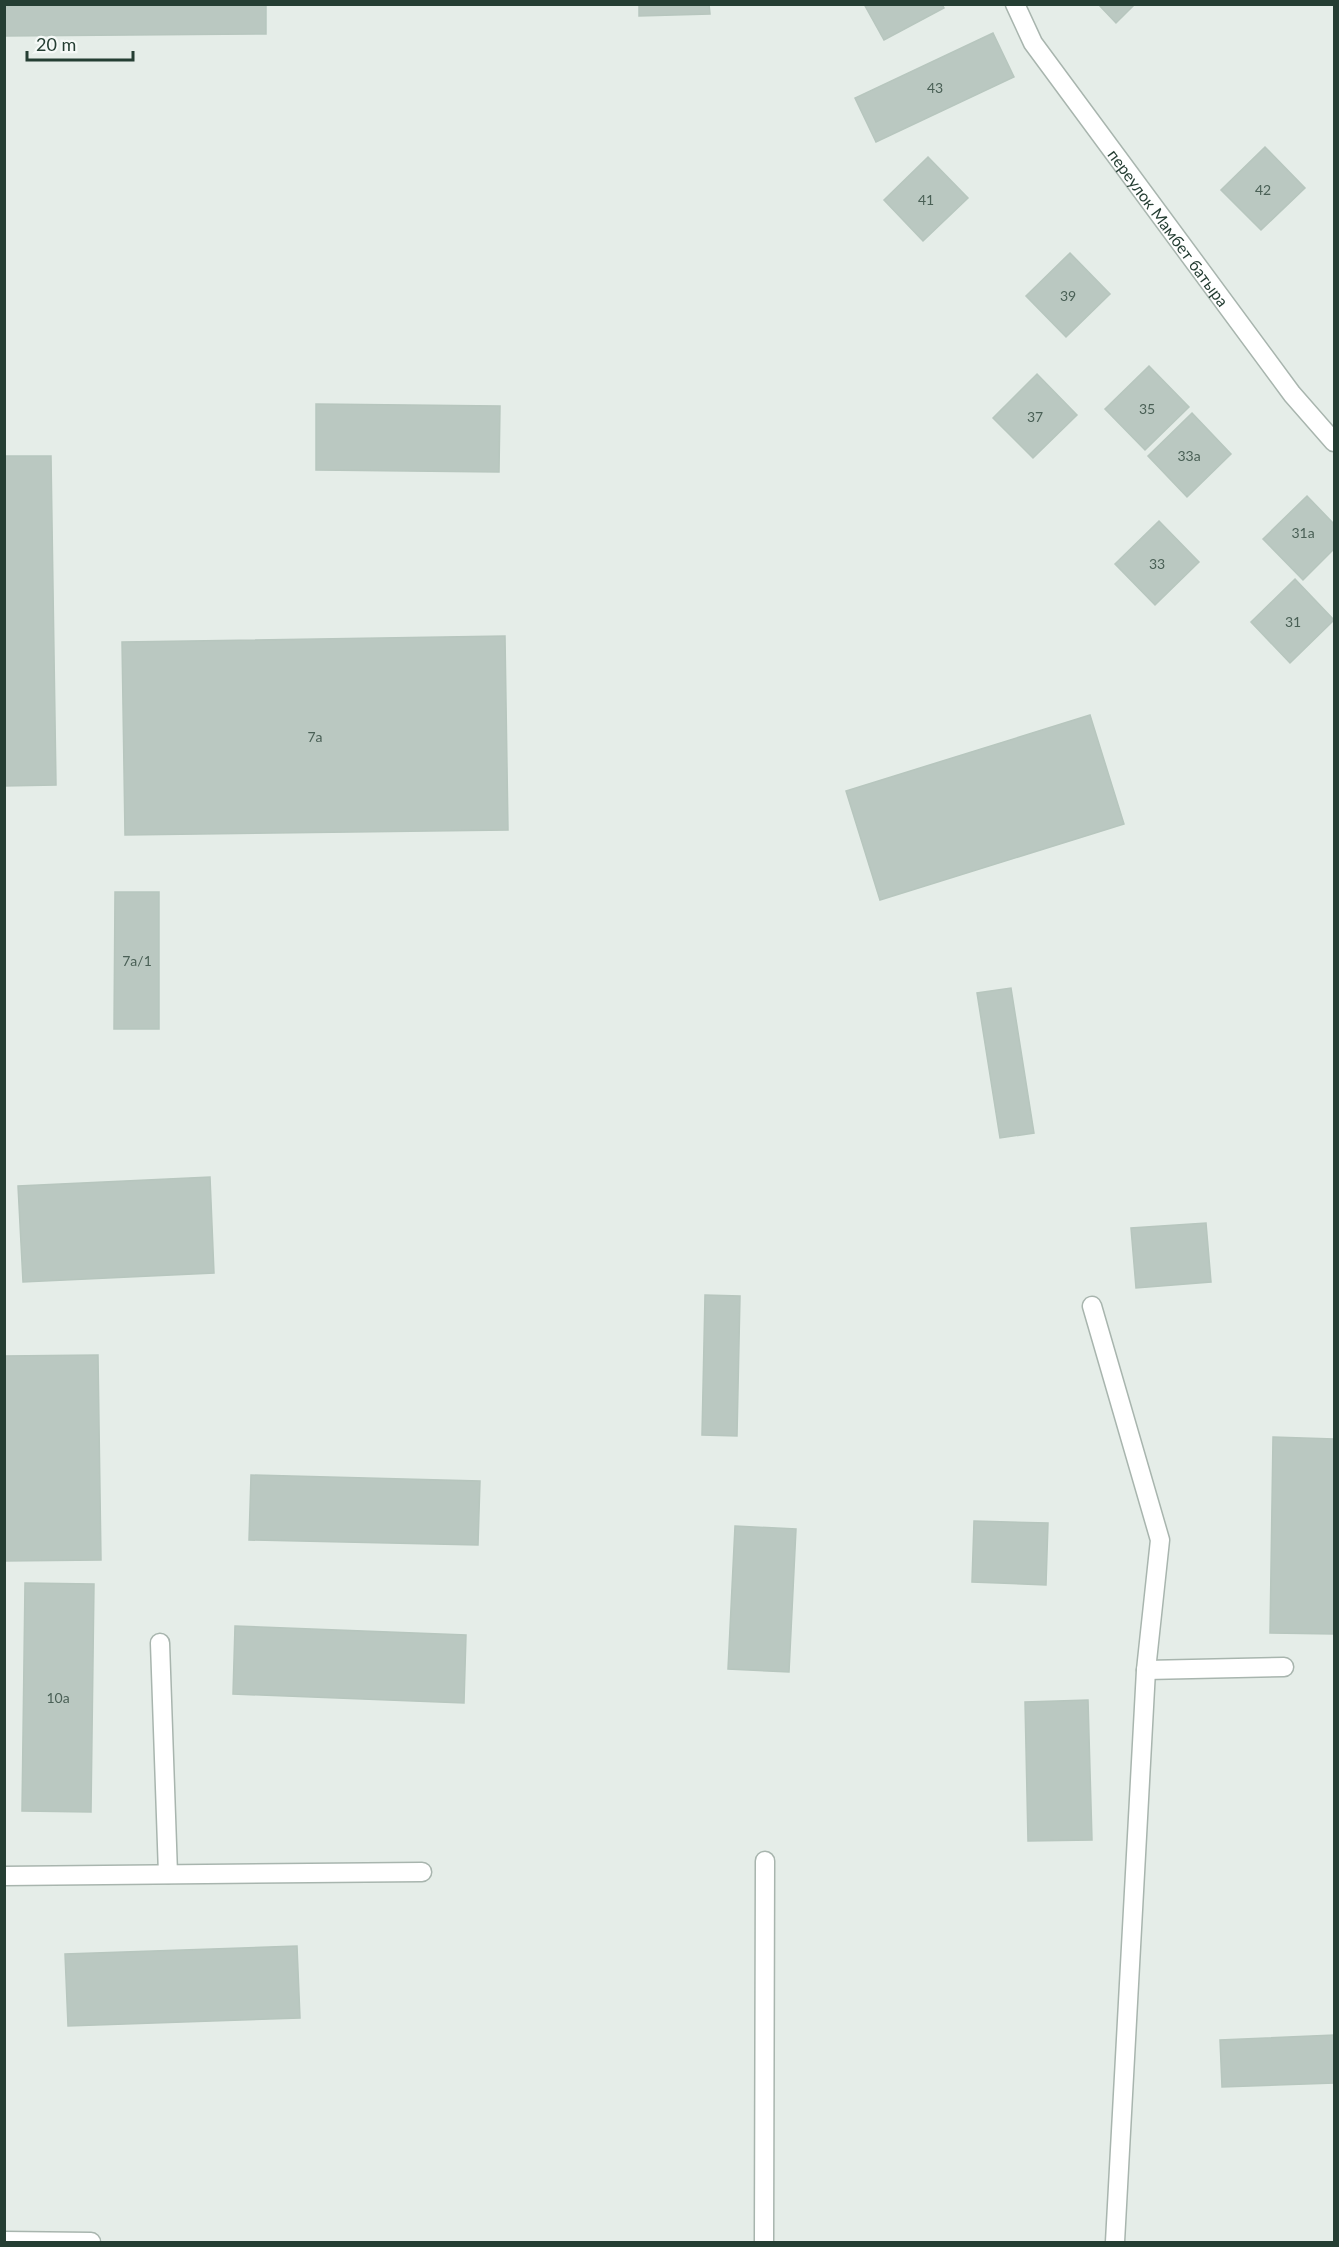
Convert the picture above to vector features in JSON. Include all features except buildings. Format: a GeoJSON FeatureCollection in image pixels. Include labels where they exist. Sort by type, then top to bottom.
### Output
{"type":"FeatureCollection","features":[{"type":"Feature","properties":{"kind":"street","name":"переулок Мамбет батыра"},"geometry":{"type":"LineString","coordinates":[[1015,4],[1033,43],[1292,394],[1335,442]]}},
{"type":"Feature","properties":{"kind":"street"},"geometry":{"type":"LineString","coordinates":[[1092,1306],[1160,1540],[1146,1670],[1115,2242]]}},
{"type":"Feature","properties":{"kind":"street"},"geometry":{"type":"LineString","coordinates":[[159,1643],[168,1874]]}},
{"type":"Feature","properties":{"kind":"street"},"geometry":{"type":"LineString","coordinates":[[1146,1670],[1284,1667]]}},
{"type":"Feature","properties":{"kind":"street"},"geometry":{"type":"LineString","coordinates":[[764,2242],[765,1861]]}},
{"type":"Feature","properties":{"kind":"street"},"geometry":{"type":"LineString","coordinates":[[4,1876],[422,1872]]}},
{"type":"Feature","properties":{"kind":"street"},"geometry":{"type":"LineString","coordinates":[[4,2241],[91,2242]]}}]}
